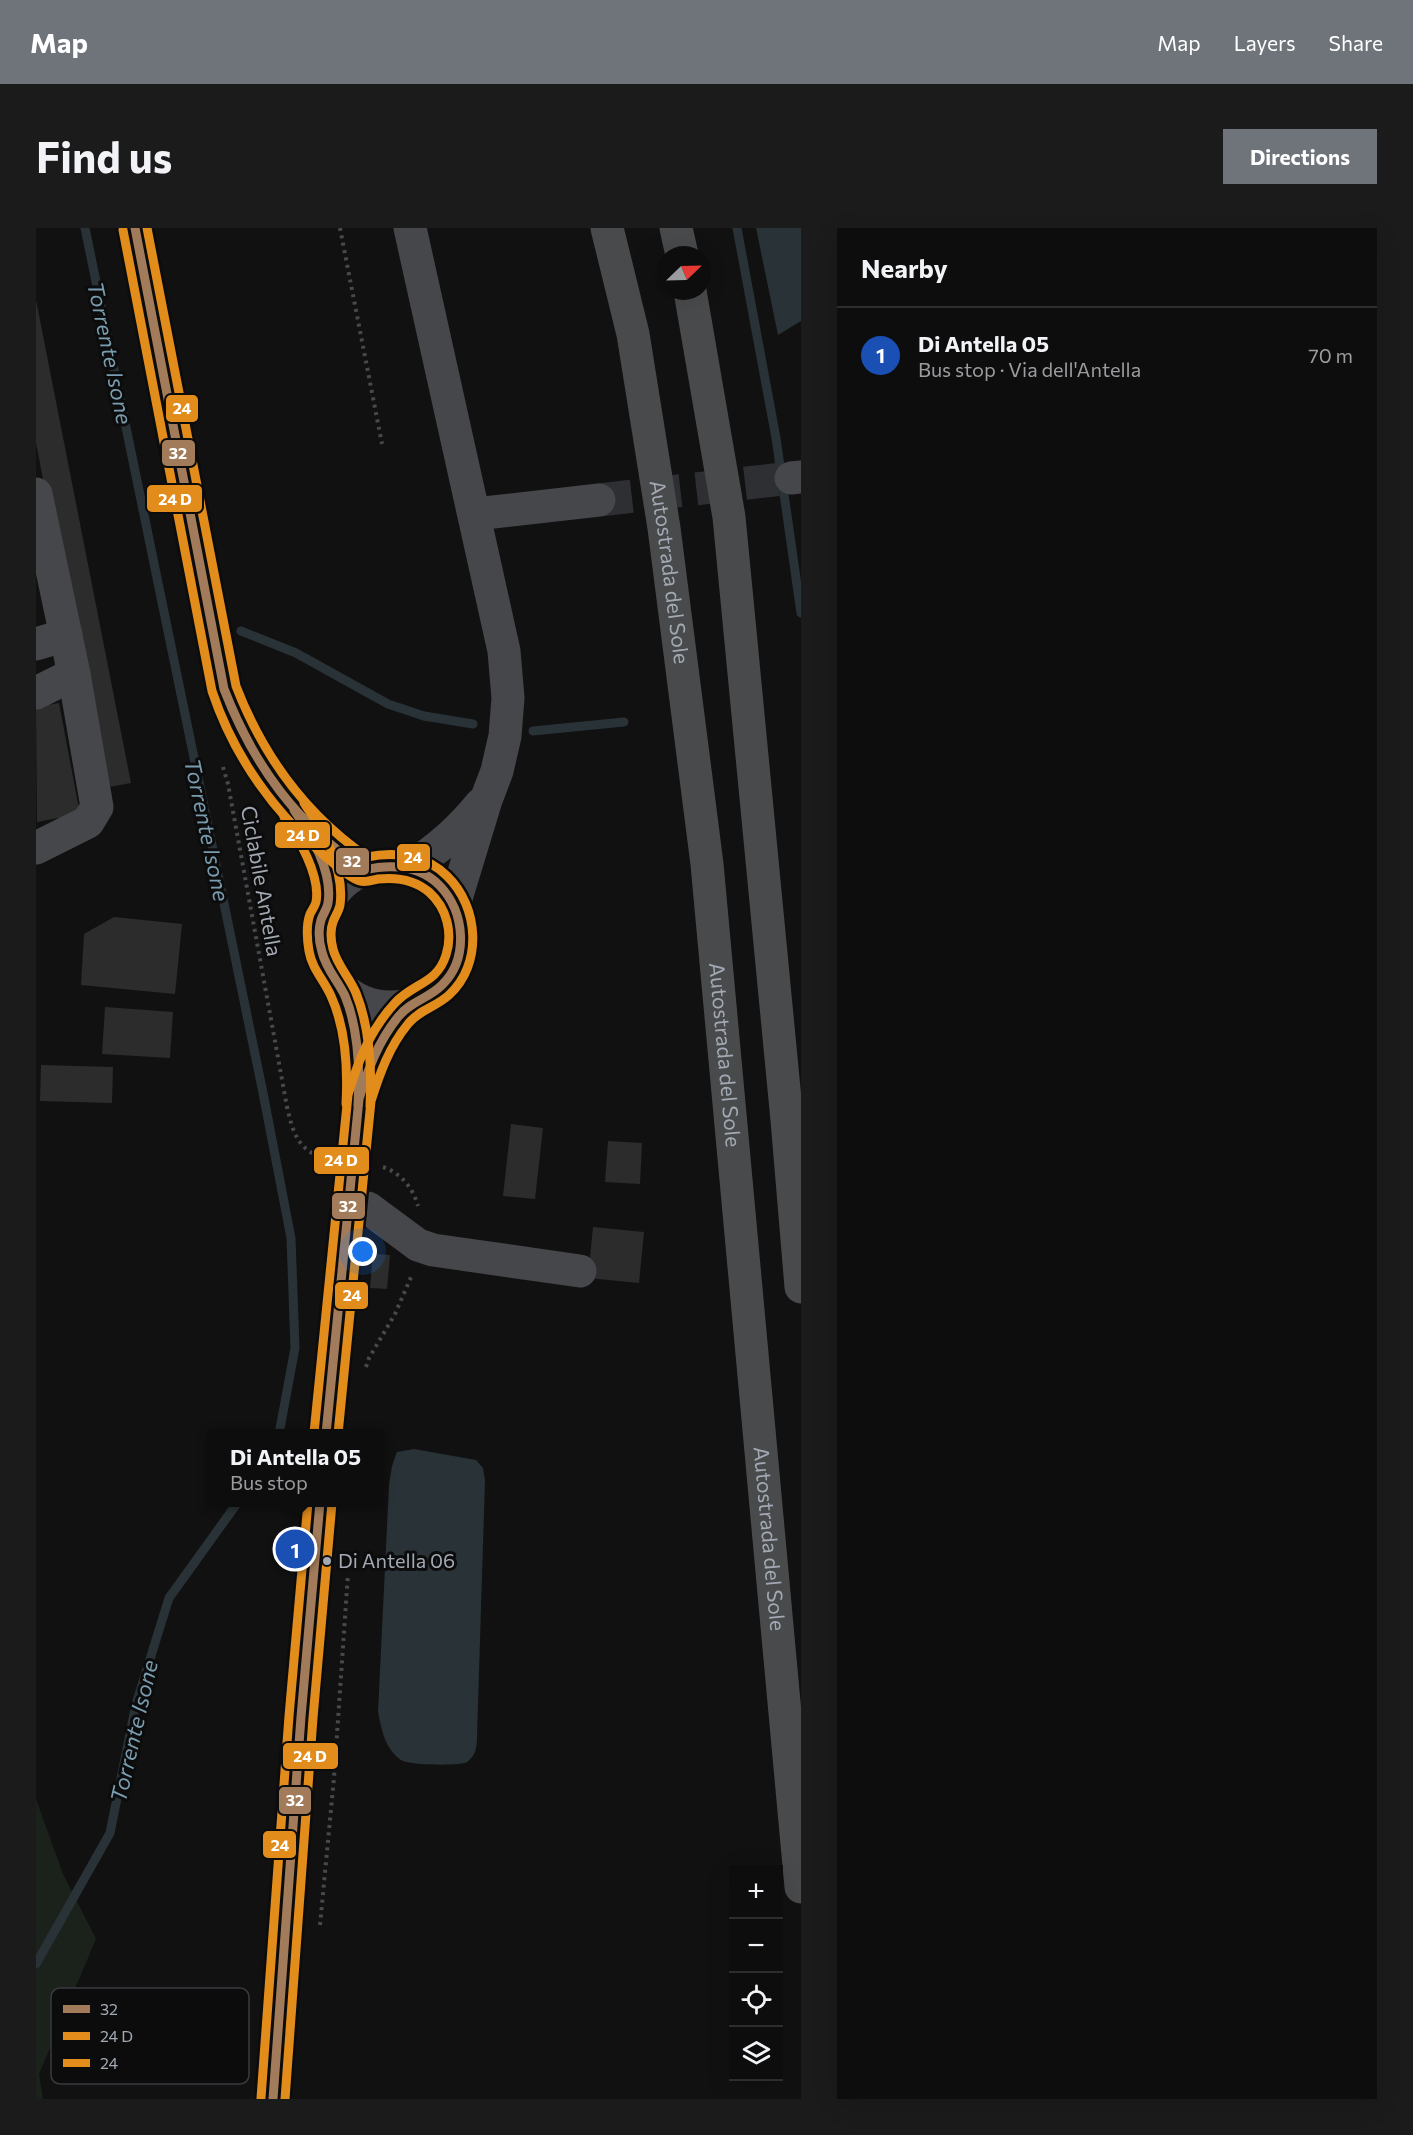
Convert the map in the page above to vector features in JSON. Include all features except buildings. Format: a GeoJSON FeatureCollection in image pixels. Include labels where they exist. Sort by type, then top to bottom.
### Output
{"type":"FeatureCollection","features":[{"type":"Feature","properties":{"kind":"highway","name":"Autostrada del Sole"},"geometry":{"type":"LineString","coordinates":[[607,228],[633,334],[657,483],[707,864],[801,1887]]}},
{"type":"Feature","properties":{"kind":"highway"},"geometry":{"type":"LineString","coordinates":[[676,228],[680,246]]}},
{"type":"Feature","properties":{"kind":"highway"},"geometry":{"type":"LineString","coordinates":[[692,300],[729,517],[785,1096],[801,1287]]}},
{"type":"Feature","properties":{"kind":"street"},"geometry":{"type":"LineString","coordinates":[[135,228],[224,689],[234,719],[254,754],[299,816],[316,847],[326,876],[328,903]]}},
{"type":"Feature","properties":{"kind":"street"},"geometry":{"type":"LineString","coordinates":[[410,228],[504,651],[508,698],[505,736],[497,771],[454,905]]}},
{"type":"Feature","properties":{"kind":"street"},"geometry":{"type":"LineString","coordinates":[[36,494],[51,639],[74,674],[97,807],[88,822],[36,848]]}},
{"type":"Feature","properties":{"kind":"street"},"geometry":{"type":"LineString","coordinates":[[475,514],[599,500]]}},
{"type":"Feature","properties":{"kind":"street"},"geometry":{"type":"LineString","coordinates":[[36,693],[74,674]]}},
{"type":"Feature","properties":{"kind":"street"},"geometry":{"type":"LineString","coordinates":[[409,868],[458,832],[486,800]]}},
{"type":"Feature","properties":{"kind":"street"},"geometry":{"type":"LineString","coordinates":[[299,816],[341,856],[364,870]]}},
{"type":"Feature","properties":{"kind":"street"},"geometry":{"type":"LineString","coordinates":[[386,866],[409,868],[427,876],[443,888],[454,905],[461,925],[461,945],[455,965],[445,982],[430,995],[411,1004],[393,1007],[374,1005],[357,998],[341,987],[330,973],[321,947],[321,920],[337,889],[349,878],[364,870],[386,866]]}},
{"type":"Feature","properties":{"kind":"street"},"geometry":{"type":"LineString","coordinates":[[326,1429],[359,1099],[355,1041],[341,987]]}},
{"type":"Feature","properties":{"kind":"street"},"geometry":{"type":"LineString","coordinates":[[359,1099],[370,1067],[386,1034],[411,1004]]}},
{"type":"Feature","properties":{"kind":"street"},"geometry":{"type":"LineString","coordinates":[[348,1208],[368,1208],[418,1245],[433,1250],[580,1271]]}},
{"type":"Feature","properties":{"kind":"street"},"geometry":{"type":"LineString","coordinates":[[273,2099],[301,1717],[320,1507]]}},
{"type":"Feature","properties":{"kind":"path"},"geometry":{"type":"LineString","coordinates":[[340,228],[382,444]]}},
{"type":"Feature","properties":{"kind":"path","name":"Ciclabile Antella"},"geometry":{"type":"LineString","coordinates":[[222,764],[228,784],[286,1107],[294,1135],[299,1142],[308,1152],[327,1159]]}},
{"type":"Feature","properties":{"kind":"path"},"geometry":{"type":"LineString","coordinates":[[364,1376],[369,1358],[405,1295],[412,1276],[421,1228],[420,1212],[414,1191],[402,1178],[387,1168],[376,1165]]}},
{"type":"Feature","properties":{"kind":"path"},"geometry":{"type":"LineString","coordinates":[[319,1933],[334,1778],[348,1571]]}},
{"type":"Feature","properties":{"kind":"shaded area"},"geometry":{"type":"Polygon","coordinates":[[[756,228],[801,228],[801,321],[778,335],[756,228]]]}},
{"type":"Feature","properties":{"kind":"shaded area"},"geometry":{"type":"Polygon","coordinates":[[[414,1449],[476,1460],[483,1468],[485,1480],[477,1744],[472,1757],[463,1763],[447,1765],[401,1760],[391,1751],[386,1741],[378,1712],[389,1485],[397,1452],[414,1449]]]}},
{"type":"Feature","properties":{"kind":"shaded area"},"geometry":{"type":"Polygon","coordinates":[[[36,1799],[63,1874],[96,1939],[75,1988],[51,1988],[51,2046],[39,2074],[43,2099],[36,2099],[36,1799]]]}},
{"type":"Feature","properties":{"kind":"waterway","name":"Torrente Isone"},"geometry":{"type":"LineString","coordinates":[[85,228],[291,1238],[295,1348],[280,1429]]}},
{"type":"Feature","properties":{"kind":"waterway"},"geometry":{"type":"LineString","coordinates":[[737,228],[776,438],[801,613]]}},
{"type":"Feature","properties":{"kind":"waterway"},"geometry":{"type":"LineString","coordinates":[[241,631],[296,653],[388,704],[424,716],[473,724]]}},
{"type":"Feature","properties":{"kind":"waterway"},"geometry":{"type":"LineString","coordinates":[[533,731],[624,722]]}},
{"type":"Feature","properties":{"kind":"waterway","name":"Torrente Isone"},"geometry":{"type":"LineString","coordinates":[[36,1964],[110,1833],[136,1704],[169,1598],[234,1507]]}},
{"type":"Feature","properties":{"kind":"tunnel"},"geometry":{"type":"LineString","coordinates":[[599,500],[791,478]]}},
{"type":"Feature","properties":{"kind":"transit line","name":"32"},"geometry":{"type":"LineString","coordinates":[[135,228],[224,689],[236,717],[249,743],[280,791],[318,833],[364,870],[384,867],[405,868],[432,879],[448,897],[459,922],[460,949],[451,974],[437,990],[403,1012],[391,1026],[374,1056],[359,1099],[326,1429]]}},
{"type":"Feature","properties":{"kind":"transit line","name":"24"},"geometry":{"type":"LineString","coordinates":[[147,228],[236,686],[247,712],[273,760],[288,782],[324,822],[367,857],[388,854],[410,856],[430,863],[447,876],[458,889],[471,919],[473,936],[468,968],[449,995],[412,1019],[401,1033],[386,1061],[371,1101],[338,1429]]}},
{"type":"Feature","properties":{"kind":"transit line"},"geometry":{"type":"LineString","coordinates":[[123,230],[212,691],[232,739],[244,761],[274,803],[308,841],[327,858],[360,881],[398,879],[424,888],[435,898],[447,921],[448,947],[442,965],[431,978],[402,996],[386,1013],[361,1058],[348,1095],[314,1429]]}},
{"type":"Feature","properties":{"kind":"transit line","name":"24"},"geometry":{"type":"LineString","coordinates":[[304,803],[325,838],[336,864],[341,891],[340,905],[332,925],[332,943],[337,961],[361,1006],[370,1063],[370,1106]]}},
{"type":"Feature","properties":{"kind":"transit line","name":"32"},"geometry":{"type":"LineString","coordinates":[[294,810],[314,842],[327,878],[328,903],[319,932],[321,948],[350,1009],[356,1036],[358,1105]]}},
{"type":"Feature","properties":{"kind":"transit line"},"geometry":{"type":"LineString","coordinates":[[284,817],[302,846],[315,881],[316,902],[308,923],[308,946],[313,963],[331,996],[340,1022],[346,1063],[346,1104]]}},
{"type":"Feature","properties":{"kind":"transit line","name":"24"},"geometry":{"type":"LineString","coordinates":[[261,2098],[289,1716],[308,1507]]}},
{"type":"Feature","properties":{"kind":"transit line","name":"32"},"geometry":{"type":"LineString","coordinates":[[273,2099],[301,1717],[320,1507]]}},
{"type":"Feature","properties":{"kind":"transit line"},"geometry":{"type":"LineString","coordinates":[[285,2099],[313,1718],[332,1507]]}},
{"type":"Feature","properties":{"kind":"place","name":"Di Antella 05"},"geometry":{"type":"Point","coordinates":[295,1549]}},
{"type":"Feature","properties":{"kind":"place","name":"Di Antella 06"},"geometry":{"type":"Point","coordinates":[327,1561]}}]}
